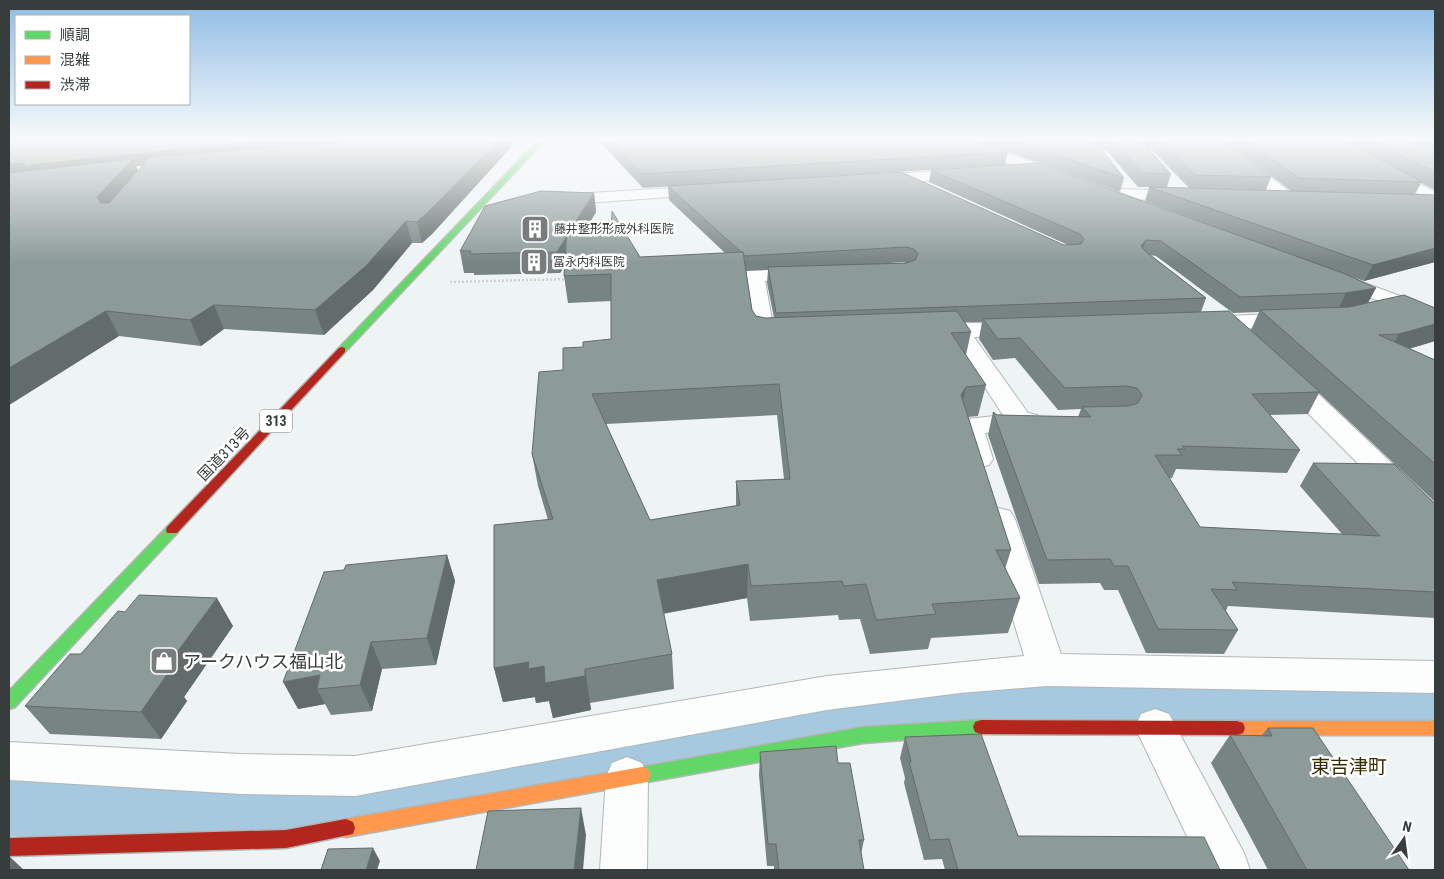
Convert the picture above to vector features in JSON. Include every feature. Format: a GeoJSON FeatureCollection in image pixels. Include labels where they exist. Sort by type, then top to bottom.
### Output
{"type":"FeatureCollection","features":[{"type":"Feature","properties":{"kind":"main road","name":"国道313号"},"geometry":{"type":"LineString","coordinates":[[9,702],[504,181]]}},
{"type":"Feature","properties":{"kind":"main road"},"geometry":{"type":"LineString","coordinates":[[9,847],[84,847],[286,839],[863,735],[972,727],[1435,728]]}},
{"type":"Feature","properties":{"kind":"street"},"geometry":{"type":"LineString","coordinates":[[909,181],[937,194]]}},
{"type":"Feature","properties":{"kind":"street"},"geometry":{"type":"LineString","coordinates":[[1121,181],[1124,196]]}},
{"type":"Feature","properties":{"kind":"street"},"geometry":{"type":"LineString","coordinates":[[1267,181],[1288,198]]}},
{"type":"Feature","properties":{"kind":"street"},"geometry":{"type":"LineString","coordinates":[[1403,181],[1435,198]]}},
{"type":"Feature","properties":{"kind":"street"},"geometry":{"type":"LineString","coordinates":[[1098,191],[1124,196],[1190,196],[1172,182]]}},
{"type":"Feature","properties":{"kind":"street"},"geometry":{"type":"LineString","coordinates":[[540,201],[716,190]]}},
{"type":"Feature","properties":{"kind":"street"},"geometry":{"type":"LineString","coordinates":[[1124,196],[1160,213]]}},
{"type":"Feature","properties":{"kind":"street"},"geometry":{"type":"LineString","coordinates":[[1260,198],[1308,199]]}},
{"type":"Feature","properties":{"kind":"street"},"geometry":{"type":"LineString","coordinates":[[1406,202],[1435,203]]}},
{"type":"Feature","properties":{"kind":"street"},"geometry":{"type":"LineString","coordinates":[[481,205],[501,204]]}},
{"type":"Feature","properties":{"kind":"street"},"geometry":{"type":"LineString","coordinates":[[803,337],[764,338],[754,275],[827,272]]}},
{"type":"Feature","properties":{"kind":"street"},"geometry":{"type":"LineString","coordinates":[[1323,273],[1400,305],[1435,316]]}},
{"type":"Feature","properties":{"kind":"street"},"geometry":{"type":"LineString","coordinates":[[1198,300],[1228,323],[1248,342]]}},
{"type":"Feature","properties":{"kind":"street"},"geometry":{"type":"LineString","coordinates":[[1369,311],[1400,305]]}},
{"type":"Feature","properties":{"kind":"street"},"geometry":{"type":"LineString","coordinates":[[1188,324],[1310,319]]}},
{"type":"Feature","properties":{"kind":"street"},"geometry":{"type":"LineString","coordinates":[[910,332],[1038,328]]}},
{"type":"Feature","properties":{"kind":"street"},"geometry":{"type":"LineString","coordinates":[[958,330],[1020,421]]}},
{"type":"Feature","properties":{"kind":"street"},"geometry":{"type":"LineString","coordinates":[[1270,362],[1435,522]]}},
{"type":"Feature","properties":{"kind":"street"},"geometry":{"type":"LineString","coordinates":[[1047,670],[969,426],[1020,421],[1060,420]]}},
{"type":"Feature","properties":{"kind":"street"},"geometry":{"type":"LineString","coordinates":[[9,761],[241,774],[355,776],[827,693],[960,677],[1047,670],[1435,677]]}},
{"type":"Feature","properties":{"kind":"street"},"geometry":{"type":"LineString","coordinates":[[1155,727],[1227,870]]}},
{"type":"Feature","properties":{"kind":"street"},"geometry":{"type":"LineString","coordinates":[[623,870],[627,777]]}},
{"type":"Feature","properties":{"kind":"path"},"geometry":{"type":"LineString","coordinates":[[407,283],[573,279]]}},
{"type":"Feature","properties":{"kind":"building"},"geometry":{"type":"Polygon","coordinates":[[[9,181],[112,181],[97,197],[101,203],[109,203],[129,181],[459,181],[417,222],[406,221],[366,266],[315,310],[214,305],[190,320],[106,311],[9,368],[9,181]]]}},
{"type":"Feature","properties":{"kind":"building"},"geometry":{"type":"Polygon","coordinates":[[[751,181],[921,181],[1064,245],[1081,244],[1084,239],[1080,234],[957,181],[1087,181],[1343,273],[1376,288],[1346,293],[1240,297],[1161,241],[1146,240],[1141,246],[1145,251],[1206,298],[776,313],[768,267],[906,263],[915,260],[918,254],[914,249],[906,247],[745,256],[743,252],[668,186],[751,181]]]}},
{"type":"Feature","properties":{"kind":"building"},"geometry":{"type":"Polygon","coordinates":[[[1149,187],[1435,195],[1435,248],[1373,265],[1149,187]]]}},
{"type":"Feature","properties":{"kind":"building"},"geometry":{"type":"Polygon","coordinates":[[[541,191],[594,193],[569,232],[567,232],[567,236],[557,252],[470,254],[471,251],[460,251],[485,206],[541,191]]]}},
{"type":"Feature","properties":{"kind":"building"},"geometry":{"type":"Polygon","coordinates":[[[612,211],[640,257],[743,252],[752,310],[756,316],[765,318],[957,311],[971,332],[951,333],[986,385],[966,387],[961,395],[1011,550],[996,550],[1020,598],[932,604],[936,614],[876,620],[866,584],[844,586],[842,581],[751,586],[748,564],[657,580],[672,654],[585,669],[585,676],[545,683],[544,666],[528,669],[529,662],[494,668],[494,525],[553,519],[532,454],[539,372],[563,370],[563,348],[583,347],[583,342],[611,339],[611,274],[564,276],[567,232],[611,227],[612,211]],[[779,384],[592,394],[650,520],[740,505],[736,481],[790,479],[779,384]]]}},
{"type":"Feature","properties":{"kind":"building"},"geometry":{"type":"Polygon","coordinates":[[[1404,295],[1435,308],[1435,324],[1399,334],[1379,335],[1435,360],[1435,464],[1260,310],[1349,307],[1404,295]]]}},
{"type":"Feature","properties":{"kind":"building"},"geometry":{"type":"Polygon","coordinates":[[[1229,311],[1320,392],[1252,394],[1300,450],[1182,446],[1185,449],[1177,449],[1182,455],[1155,455],[1200,527],[1380,536],[1313,463],[1394,464],[1435,504],[1435,592],[1232,582],[1237,590],[1211,589],[1238,630],[1158,629],[1128,566],[1114,566],[1110,559],[1047,560],[993,412],[997,415],[1091,417],[1082,407],[1128,406],[1138,403],[1142,395],[1137,388],[1127,386],[1065,388],[1020,338],[998,339],[983,319],[1229,311]]]}},
{"type":"Feature","properties":{"kind":"building"},"geometry":{"type":"Polygon","coordinates":[[[447,555],[427,638],[371,642],[360,685],[317,689],[320,675],[283,682],[324,572],[344,570],[346,565],[447,555]]]}},
{"type":"Feature","properties":{"kind":"building"},"geometry":{"type":"Polygon","coordinates":[[[139,595],[217,598],[164,670],[168,673],[141,712],[25,706],[70,654],[81,654],[118,611],[125,612],[139,595]]]}},
{"type":"Feature","properties":{"kind":"building"},"geometry":{"type":"Polygon","coordinates":[[[1268,728],[1313,728],[1409,870],[1307,870],[1230,735],[1272,736],[1268,728]]]}},
{"type":"Feature","properties":{"kind":"building"},"geometry":{"type":"Polygon","coordinates":[[[981,734],[1018,836],[1204,837],[1220,870],[958,870],[949,839],[930,840],[909,762],[911,762],[905,737],[981,734]]]}},
{"type":"Feature","properties":{"kind":"building"},"geometry":{"type":"Polygon","coordinates":[[[836,746],[838,763],[850,763],[864,840],[859,840],[864,870],[779,870],[776,844],[768,844],[760,752],[836,746]]]}},
{"type":"Feature","properties":{"kind":"building"},"geometry":{"type":"Polygon","coordinates":[[[581,808],[574,870],[476,870],[488,811],[581,808]]]}},
{"type":"Feature","properties":{"kind":"building"},"geometry":{"type":"Polygon","coordinates":[[[373,848],[366,870],[321,870],[328,849],[373,848]]]}},
{"type":"Feature","properties":{"kind":"waterway"},"geometry":{"type":"LineString","coordinates":[[9,802],[288,810],[586,763],[637,752],[856,714],[1067,699],[1154,702],[1435,704]]}},
{"type":"Feature","properties":{"kind":"traffic: fast"},"geometry":{"type":"LineString","coordinates":[[342,350],[503,181]]}},
{"type":"Feature","properties":{"kind":"traffic: fast"},"geometry":{"type":"LineString","coordinates":[[9,702],[172,530]]}},
{"type":"Feature","properties":{"kind":"traffic: fast"},"geometry":{"type":"LineString","coordinates":[[642,775],[863,735],[981,727]]}},
{"type":"Feature","properties":{"kind":"traffic: slow"},"geometry":{"type":"LineString","coordinates":[[1237,728],[1435,728]]}},
{"type":"Feature","properties":{"kind":"traffic: slow"},"geometry":{"type":"LineString","coordinates":[[346,828],[642,775]]}},
{"type":"Feature","properties":{"kind":"traffic: jam"},"geometry":{"type":"LineString","coordinates":[[172,530],[342,350]]}},
{"type":"Feature","properties":{"kind":"traffic: jam"},"geometry":{"type":"LineString","coordinates":[[981,727],[1237,728]]}},
{"type":"Feature","properties":{"kind":"traffic: jam"},"geometry":{"type":"LineString","coordinates":[[9,847],[286,839],[346,828]]}},
{"type":"Feature","properties":{"kind":"place","name":"藤井整形形成外科医院"},"geometry":{"type":"Point","coordinates":[535,229]}},
{"type":"Feature","properties":{"kind":"place","name":"冨永内科医院"},"geometry":{"type":"Point","coordinates":[534,262]}},
{"type":"Feature","properties":{"kind":"place","name":"アークハウス福山北"},"geometry":{"type":"Point","coordinates":[164,661]}},
{"type":"Feature","properties":{"kind":"district","name":"東吉津町"},"geometry":{"type":"Point","coordinates":[1349,766]}}]}
